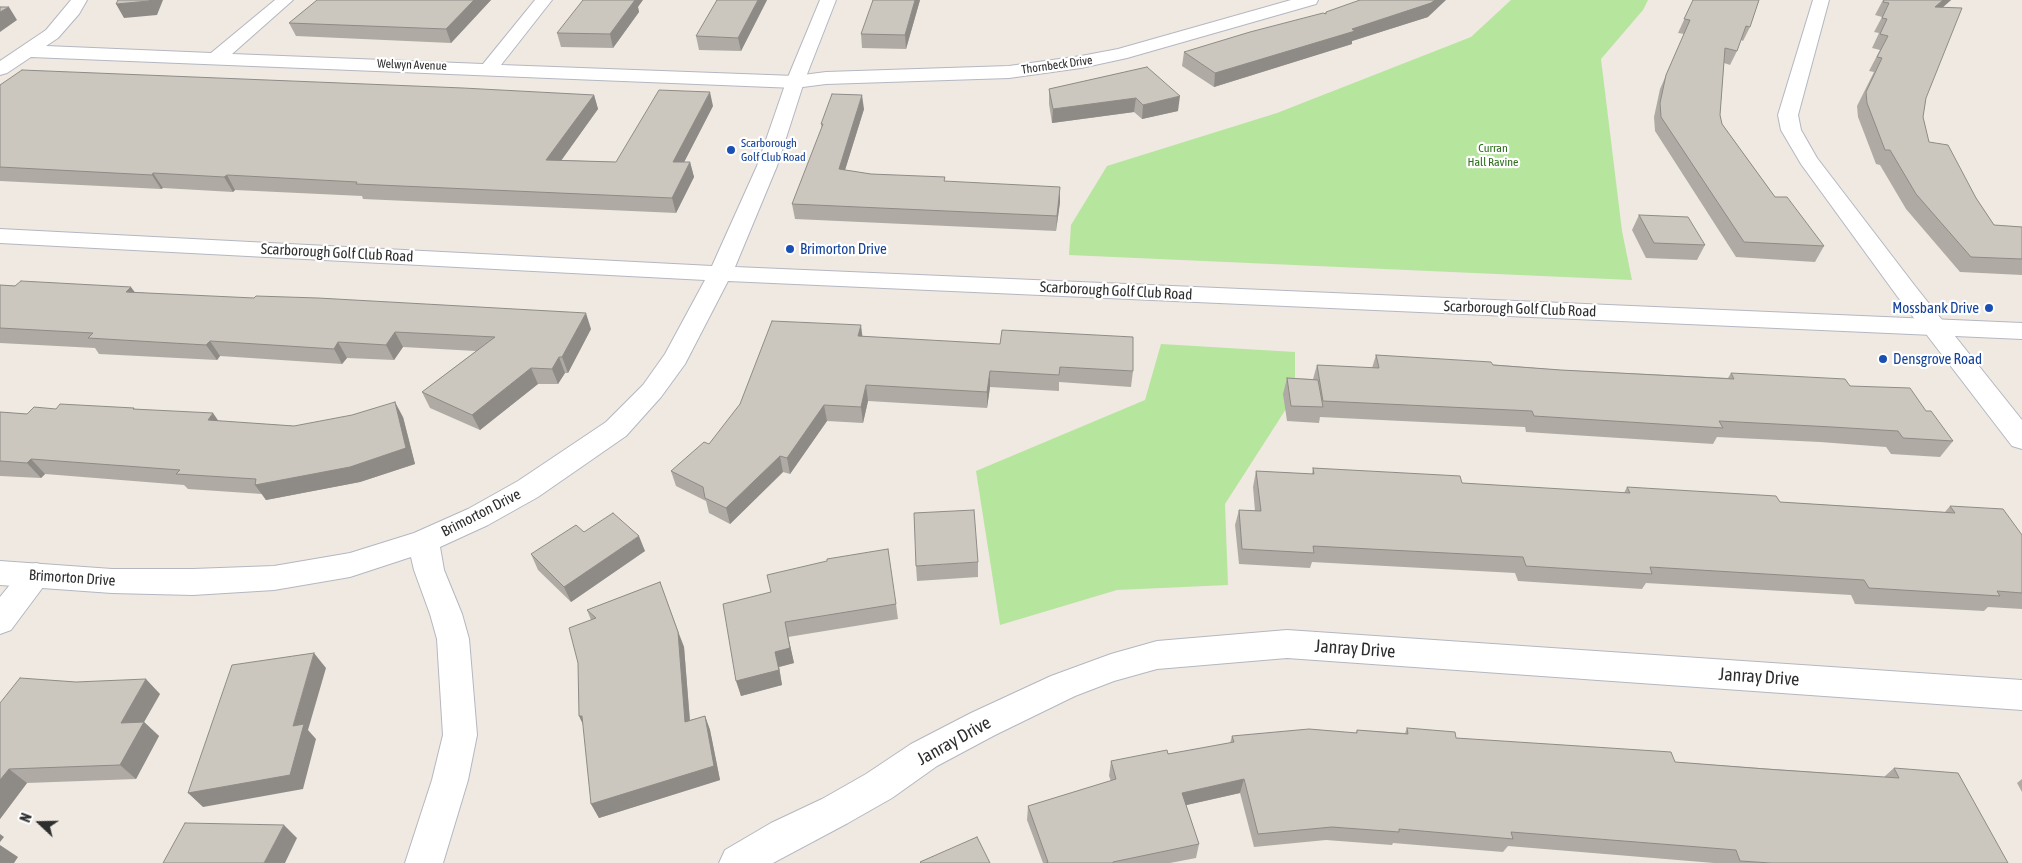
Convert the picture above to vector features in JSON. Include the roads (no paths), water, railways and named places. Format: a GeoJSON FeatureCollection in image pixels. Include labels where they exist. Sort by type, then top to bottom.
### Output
{"type":"FeatureCollection","features":[{"type":"Feature","properties":{"kind":"street"},"geometry":{"type":"LineString","coordinates":[[0,69],[52,34],[73,10],[79,0]]}},
{"type":"Feature","properties":{"kind":"street"},"geometry":{"type":"LineString","coordinates":[[216,58],[285,0]]}},
{"type":"Feature","properties":{"kind":"street"},"geometry":{"type":"LineString","coordinates":[[489,68],[544,0]]}},
{"type":"Feature","properties":{"kind":"street","name":"Brimorton Drive"},"geometry":{"type":"LineString","coordinates":[[0,573],[112,581],[193,582],[274,578],[350,565],[424,541],[478,517],[528,489],[579,456],[616,429],[652,390],[676,358],[720,274],[767,166],[795,82],[828,0]]}},
{"type":"Feature","properties":{"kind":"street","name":"Thornbeck Drive"},"geometry":{"type":"LineString","coordinates":[[795,82],[826,78],[1010,72],[1082,62],[1121,54],[1310,0]]}},
{"type":"Feature","properties":{"kind":"street"},"geometry":{"type":"LineString","coordinates":[[1821,0],[1788,115],[1791,130],[1808,160],[2022,439]]}},
{"type":"Feature","properties":{"kind":"street","name":"Welwyn Avenue"},"geometry":{"type":"LineString","coordinates":[[29,51],[489,68],[795,82]]}},
{"type":"Feature","properties":{"kind":"street","name":"Scarborough Golf Club Road"},"geometry":{"type":"LineString","coordinates":[[0,236],[720,274],[2022,330]]}},
{"type":"Feature","properties":{"kind":"street"},"geometry":{"type":"LineString","coordinates":[[424,541],[429,570],[446,614],[453,639],[460,735],[450,780],[424,863]]}},
{"type":"Feature","properties":{"kind":"street"},"geometry":{"type":"LineString","coordinates":[[0,621],[36,575]]}},
{"type":"Feature","properties":{"kind":"street","name":"Janray Drive"},"geometry":{"type":"LineString","coordinates":[[738,863],[784,836],[880,786],[924,755],[983,724],[1063,686],[1111,668],[1156,655],[1287,644],[2022,694]]}},
{"type":"Feature","properties":{"kind":"place","name":"Scarborough Golf Club Road"},"geometry":{"type":"Point","coordinates":[731,150]}},
{"type":"Feature","properties":{"kind":"place","name":"Brimorton Drive"},"geometry":{"type":"Point","coordinates":[790,249]}},
{"type":"Feature","properties":{"kind":"place","name":"Mossbank Drive"},"geometry":{"type":"Point","coordinates":[1989,308]}},
{"type":"Feature","properties":{"kind":"place","name":"Densgrove Road"},"geometry":{"type":"Point","coordinates":[1883,359]}},
{"type":"Feature","properties":{"kind":"park label","name":"Curran Hall Ravine"},"geometry":{"type":"Point","coordinates":[1493,155]}}]}
